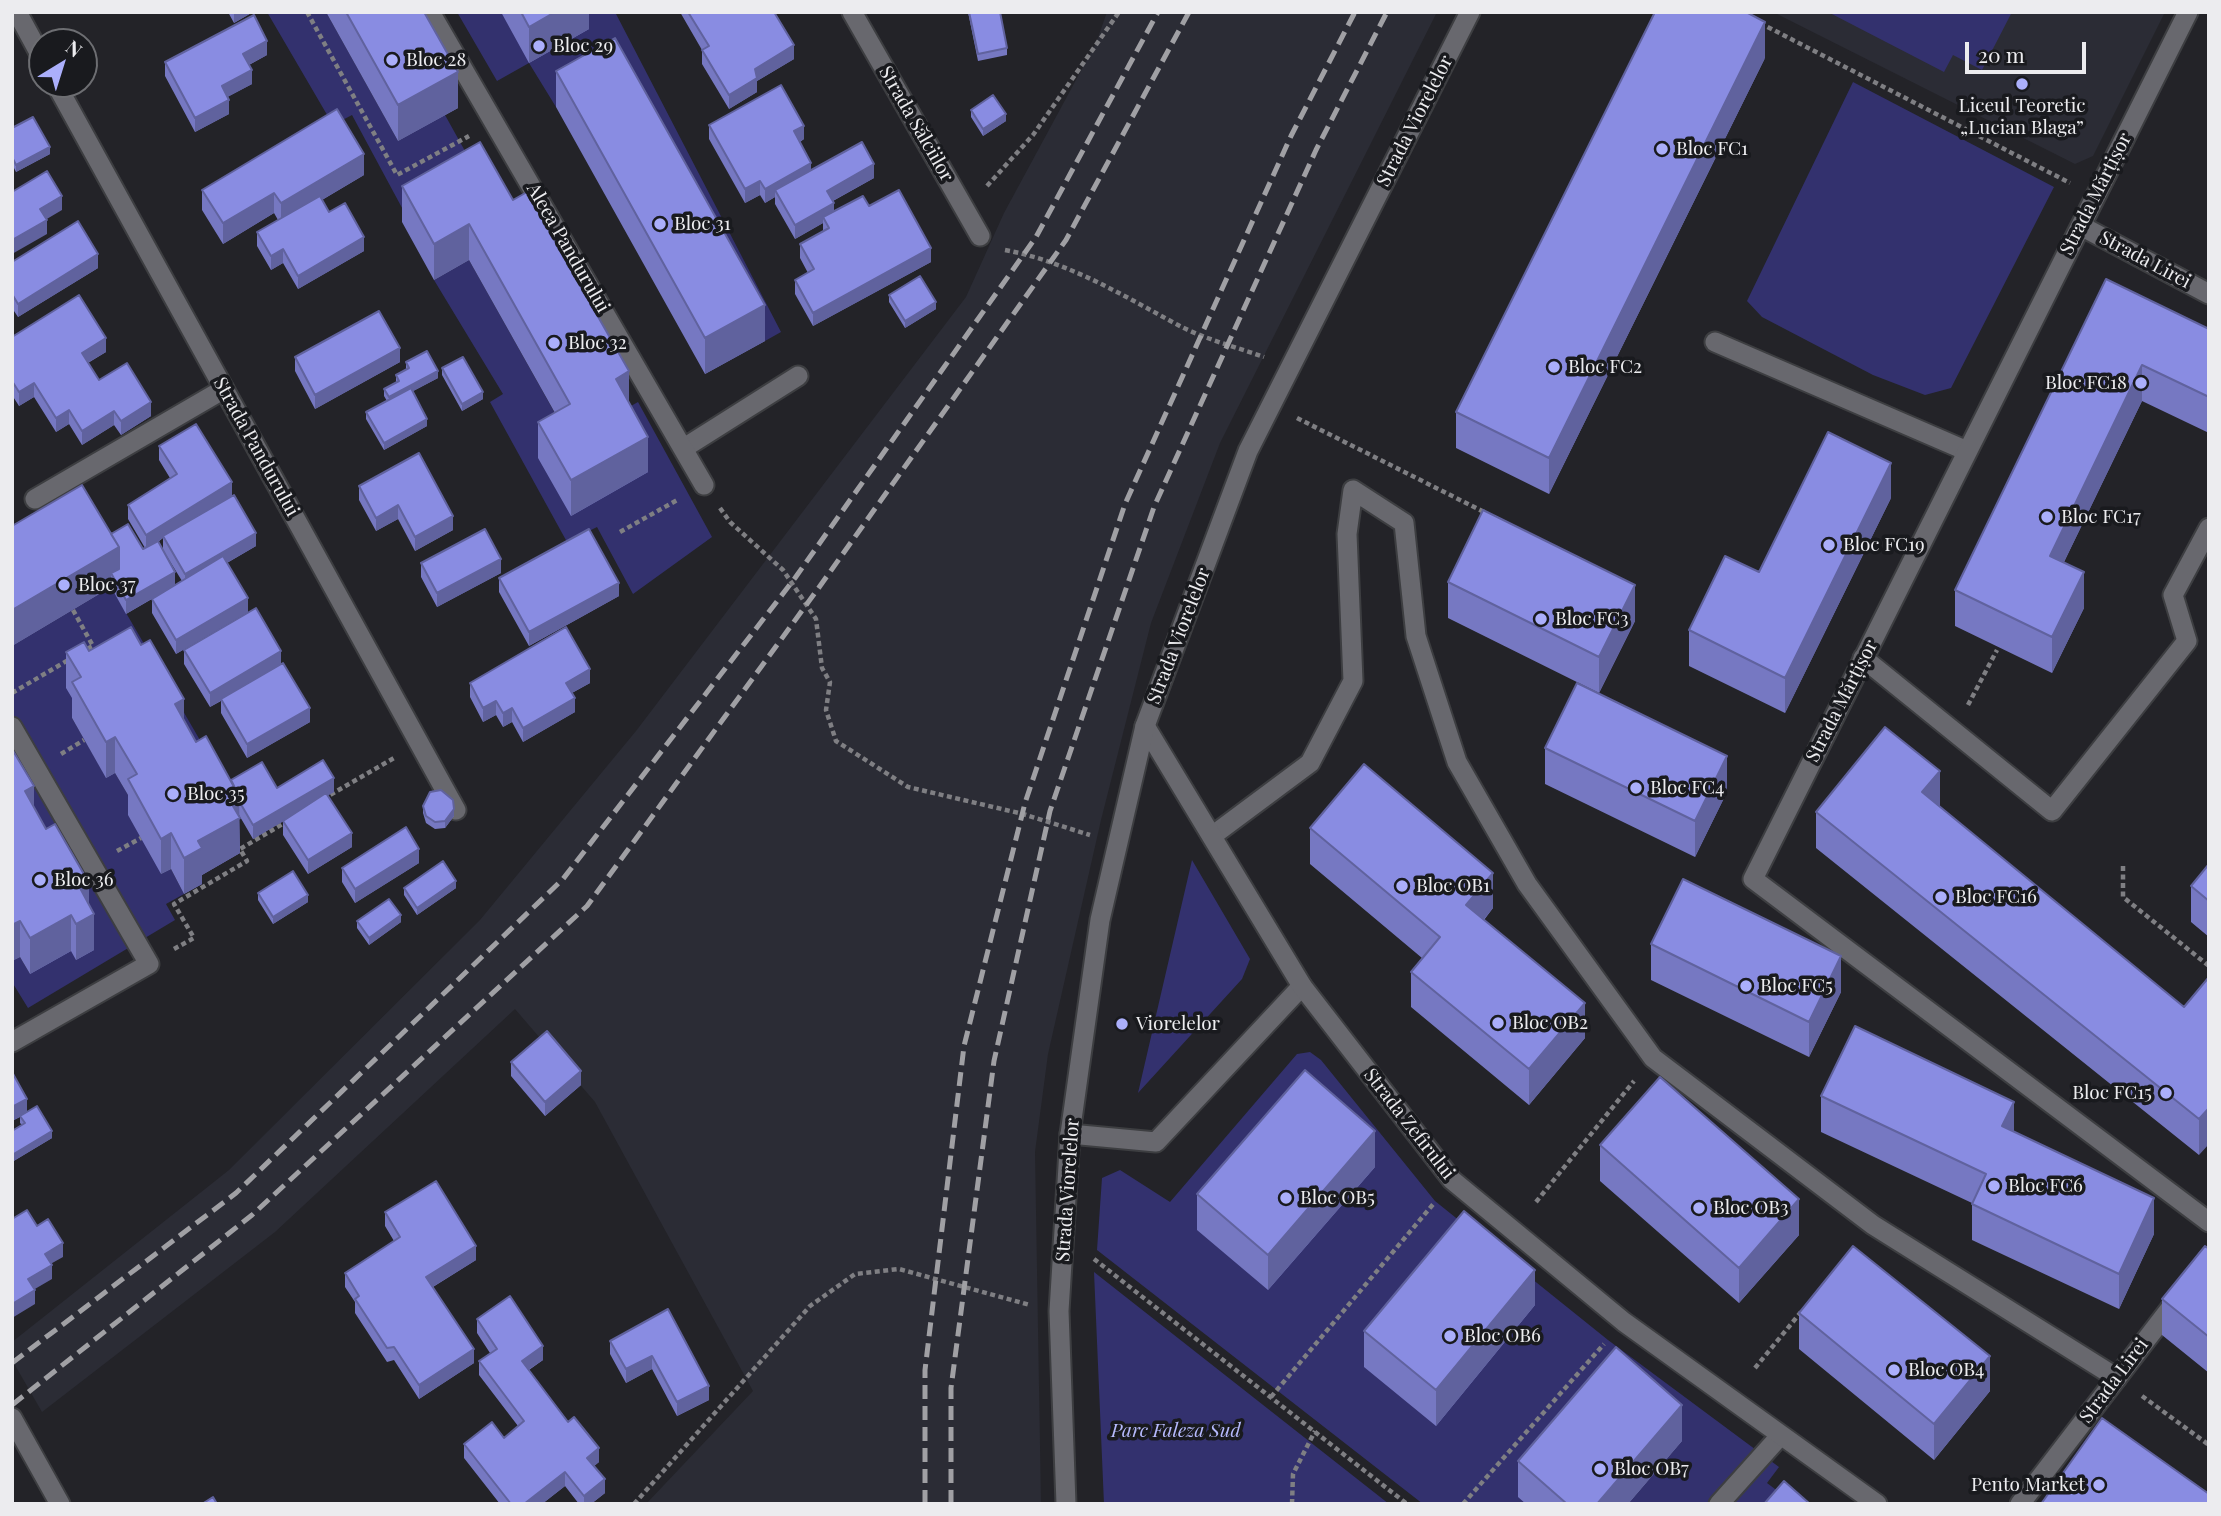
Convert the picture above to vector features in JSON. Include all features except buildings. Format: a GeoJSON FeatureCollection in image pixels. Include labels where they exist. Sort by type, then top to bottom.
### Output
{"type":"FeatureCollection","features":[{"type":"Feature","properties":{"kind":"street"},"geometry":{"type":"LineString","coordinates":[[17,12],[28,32]]}},
{"type":"Feature","properties":{"kind":"street","name":"Aleea Pandurului"},"geometry":{"type":"LineString","coordinates":[[430,12],[704,485]]}},
{"type":"Feature","properties":{"kind":"street","name":"Strada Sălciilor"},"geometry":{"type":"LineString","coordinates":[[852,12],[980,236]]}},
{"type":"Feature","properties":{"kind":"street","name":"Strada Viorelelor"},"geometry":{"type":"LineString","coordinates":[[1066,1504],[1059,1311],[1069,1134],[1100,920],[1145,726],[1248,452],[1470,12]]}},
{"type":"Feature","properties":{"kind":"street","name":"Strada Mărțișor"},"geometry":{"type":"LineString","coordinates":[[2188,12],[1753,879],[2209,1222]]}},
{"type":"Feature","properties":{"kind":"street","name":"Strada Pandurului"},"geometry":{"type":"LineString","coordinates":[[64,98],[456,810]]}},
{"type":"Feature","properties":{"kind":"street","name":"Strada Lirei"},"geometry":{"type":"LineString","coordinates":[[2081,226],[2209,294]]}},
{"type":"Feature","properties":{"kind":"street"},"geometry":{"type":"LineString","coordinates":[[1715,342],[1967,451]]}},
{"type":"Feature","properties":{"kind":"street"},"geometry":{"type":"LineString","coordinates":[[684,448],[798,376]]}},
{"type":"Feature","properties":{"kind":"street"},"geometry":{"type":"LineString","coordinates":[[35,499],[224,389]]}},
{"type":"Feature","properties":{"kind":"street"},"geometry":{"type":"LineString","coordinates":[[1212,836],[1310,763],[1353,681],[1347,534],[1353,491],[1404,523],[1416,636],[1457,762],[1527,884],[1653,1058],[1873,1225],[2117,1378]]}},
{"type":"Feature","properties":{"kind":"street"},"geometry":{"type":"LineString","coordinates":[[1863,658],[2052,811],[2187,641],[2173,595],[2209,528]]}},
{"type":"Feature","properties":{"kind":"street","name":"Strada Zefirului"},"geometry":{"type":"LineString","coordinates":[[1145,726],[1302,985],[1452,1180],[1624,1321],[1877,1504]]}},
{"type":"Feature","properties":{"kind":"street"},"geometry":{"type":"LineString","coordinates":[[12,727],[149,964],[12,1042]]}},
{"type":"Feature","properties":{"kind":"street"},"geometry":{"type":"LineString","coordinates":[[1069,1134],[1156,1142],[1302,985]]}},
{"type":"Feature","properties":{"kind":"street","name":"Strada Lirei"},"geometry":{"type":"LineString","coordinates":[[2020,1504],[2209,1258]]}},
{"type":"Feature","properties":{"kind":"street"},"geometry":{"type":"LineString","coordinates":[[12,1418],[60,1504]]}},
{"type":"Feature","properties":{"kind":"street"},"geometry":{"type":"LineString","coordinates":[[1719,1504],[1780,1436]]}},
{"type":"Feature","properties":{"kind":"path"},"geometry":{"type":"LineString","coordinates":[[307,12],[397,175],[494,122]]}},
{"type":"Feature","properties":{"kind":"path"},"geometry":{"type":"LineString","coordinates":[[965,210],[1033,135],[1119,12]]}},
{"type":"Feature","properties":{"kind":"path"},"geometry":{"type":"LineString","coordinates":[[1751,19],[2096,195]]}},
{"type":"Feature","properties":{"kind":"path"},"geometry":{"type":"LineString","coordinates":[[980,236],[1005,250],[1074,270],[1126,294],[1181,327],[1291,366]]}},
{"type":"Feature","properties":{"kind":"path"},"geometry":{"type":"LineString","coordinates":[[1272,405],[1493,516]]}},
{"type":"Feature","properties":{"kind":"path"},"geometry":{"type":"LineString","coordinates":[[620,532],[704,485],[730,522],[783,570],[816,619],[822,668],[830,682],[826,710],[836,741],[908,787],[1023,814],[1118,844]]}},
{"type":"Feature","properties":{"kind":"path"},"geometry":{"type":"LineString","coordinates":[[12,693],[93,646],[73,610]]}},
{"type":"Feature","properties":{"kind":"path"},"geometry":{"type":"LineString","coordinates":[[1954,731],[1997,650]]}},
{"type":"Feature","properties":{"kind":"path"},"geometry":{"type":"LineString","coordinates":[[312,806],[419,743]]}},
{"type":"Feature","properties":{"kind":"path"},"geometry":{"type":"LineString","coordinates":[[149,964],[194,938],[174,904],[247,861],[240,849],[288,820]]}},
{"type":"Feature","properties":{"kind":"path"},"geometry":{"type":"LineString","coordinates":[[2123,866],[2123,897],[2209,966]]}},
{"type":"Feature","properties":{"kind":"path"},"geometry":{"type":"LineString","coordinates":[[1535,1202],[1653,1058]]}},
{"type":"Feature","properties":{"kind":"path"},"geometry":{"type":"LineString","coordinates":[[1271,1397],[1438,1198]]}},
{"type":"Feature","properties":{"kind":"path"},"geometry":{"type":"LineString","coordinates":[[1065,1237],[1407,1504]]}},
{"type":"Feature","properties":{"kind":"path"},"geometry":{"type":"LineString","coordinates":[[634,1504],[810,1306],[855,1274],[899,1269],[1059,1311]]}},
{"type":"Feature","properties":{"kind":"path"},"geometry":{"type":"LineString","coordinates":[[1755,1368],[1806,1307]]}},
{"type":"Feature","properties":{"kind":"path"},"geometry":{"type":"LineString","coordinates":[[1463,1504],[1611,1335]]}},
{"type":"Feature","properties":{"kind":"path"},"geometry":{"type":"LineString","coordinates":[[2117,1378],[2209,1445]]}},
{"type":"Feature","properties":{"kind":"path"},"geometry":{"type":"LineString","coordinates":[[1293,1504],[1293,1474],[1315,1431]]}},
{"type":"Feature","properties":{"kind":"shaded area"},"geometry":{"type":"Polygon","coordinates":[[[1107,12],[1437,12],[1220,443],[1151,623],[1101,820],[1048,1054],[1035,1152],[1041,1504],[646,1504],[753,1391],[595,1102],[515,1009],[275,1232],[42,1412],[12,1360],[12,1342],[229,1170],[480,920],[636,731],[966,297],[1004,213],[1096,43],[1107,12]]]}},
{"type":"Feature","properties":{"kind":"shaded area","name":"Liceul Teoretic „Lucian Blaga”"},"geometry":{"type":"Polygon","coordinates":[[[1773,12],[2165,12],[2093,156],[2075,164],[1773,12]]]}},
{"type":"Feature","properties":{"kind":"green space"},"geometry":{"type":"Polygon","coordinates":[[[267,12],[326,12],[398,141],[445,115],[480,178],[408,219],[352,115],[333,125],[267,12]]]}},
{"type":"Feature","properties":{"kind":"green space"},"geometry":{"type":"Polygon","coordinates":[[[457,12],[615,12],[781,332],[765,341],[615,74],[556,107],[529,63],[497,81],[457,12]]]}},
{"type":"Feature","properties":{"kind":"green space"},"geometry":{"type":"Polygon","coordinates":[[[1828,12],[2012,12],[1982,70],[1953,55],[1944,72],[1828,12]]]}},
{"type":"Feature","properties":{"kind":"green space"},"geometry":{"type":"Polygon","coordinates":[[[1853,82],[2054,187],[1951,388],[1925,395],[1873,375],[1762,317],[1747,301],[1853,82]]]}},
{"type":"Feature","properties":{"kind":"green space"},"geometry":{"type":"Polygon","coordinates":[[[469,260],[570,440],[638,402],[712,537],[633,594],[597,527],[567,542],[490,402],[503,394],[434,280],[469,260]]]}},
{"type":"Feature","properties":{"kind":"green space"},"geometry":{"type":"Polygon","coordinates":[[[111,587],[215,766],[81,713],[72,718],[106,777],[115,773],[137,810],[161,874],[171,869],[184,894],[166,904],[175,920],[28,1008],[12,982],[12,961],[20,957],[30,974],[12,785],[12,646],[111,587]]]}},
{"type":"Feature","properties":{"kind":"green space"},"geometry":{"type":"Polygon","coordinates":[[[1192,860],[1250,959],[1242,979],[1138,1093],[1192,860]]]}},
{"type":"Feature","properties":{"kind":"green space"},"geometry":{"type":"Polygon","coordinates":[[[1310,1052],[1321,1060],[1435,1201],[1608,1340],[1779,1467],[1767,1483],[1795,1504],[1628,1504],[1682,1441],[1526,1504],[1423,1504],[1097,1250],[1102,1178],[1120,1170],[1170,1202],[1297,1054],[1310,1052]]]}},
{"type":"Feature","properties":{"kind":"green space","name":"Parc Faleza Sud"},"geometry":{"type":"Polygon","coordinates":[[[1094,1272],[1389,1504],[1104,1504],[1094,1272]]]}},
{"type":"Feature","properties":{"kind":"railway"},"geometry":{"type":"LineString","coordinates":[[12,1363],[236,1193],[563,879],[795,578],[1036,237],[1158,12]]}},
{"type":"Feature","properties":{"kind":"railway"},"geometry":{"type":"LineString","coordinates":[[12,1405],[252,1215],[587,906],[820,586],[1066,240],[1189,12]]}},
{"type":"Feature","properties":{"kind":"railway"},"geometry":{"type":"LineString","coordinates":[[925,1504],[925,1370],[964,1046],[1025,803],[1125,504],[1291,136],[1355,12]]}},
{"type":"Feature","properties":{"kind":"railway"},"geometry":{"type":"LineString","coordinates":[[951,1504],[951,1388],[994,1061],[1050,811],[1154,507],[1316,150],[1387,12]]}},
{"type":"Feature","properties":{"kind":"place","name":"Bloc 29"},"geometry":{"type":"Point","coordinates":[539,46]}},
{"type":"Feature","properties":{"kind":"place","name":"Bloc 28"},"geometry":{"type":"Point","coordinates":[392,60]}},
{"type":"Feature","properties":{"kind":"place","name":"Liceul Teoretic „Lucian Blaga”"},"geometry":{"type":"Point","coordinates":[2022,84]}},
{"type":"Feature","properties":{"kind":"place","name":"Bloc FC1"},"geometry":{"type":"Point","coordinates":[1662,149]}},
{"type":"Feature","properties":{"kind":"place","name":"Bloc 31"},"geometry":{"type":"Point","coordinates":[660,224]}},
{"type":"Feature","properties":{"kind":"place","name":"Bloc 32"},"geometry":{"type":"Point","coordinates":[554,343]}},
{"type":"Feature","properties":{"kind":"place","name":"Bloc FC2"},"geometry":{"type":"Point","coordinates":[1554,367]}},
{"type":"Feature","properties":{"kind":"place","name":"Bloc FC18"},"geometry":{"type":"Point","coordinates":[2141,383]}},
{"type":"Feature","properties":{"kind":"place","name":"Bloc FC17"},"geometry":{"type":"Point","coordinates":[2047,517]}},
{"type":"Feature","properties":{"kind":"place","name":"Bloc FC19"},"geometry":{"type":"Point","coordinates":[1829,545]}},
{"type":"Feature","properties":{"kind":"place","name":"Bloc 37"},"geometry":{"type":"Point","coordinates":[64,585]}},
{"type":"Feature","properties":{"kind":"place","name":"Bloc FC3"},"geometry":{"type":"Point","coordinates":[1541,619]}},
{"type":"Feature","properties":{"kind":"place","name":"Bloc FC4"},"geometry":{"type":"Point","coordinates":[1636,788]}},
{"type":"Feature","properties":{"kind":"place","name":"Bloc 35"},"geometry":{"type":"Point","coordinates":[173,794]}},
{"type":"Feature","properties":{"kind":"place","name":"Bloc 36"},"geometry":{"type":"Point","coordinates":[40,880]}},
{"type":"Feature","properties":{"kind":"place","name":"Bloc OB1"},"geometry":{"type":"Point","coordinates":[1402,886]}},
{"type":"Feature","properties":{"kind":"place","name":"Bloc FC16"},"geometry":{"type":"Point","coordinates":[1941,897]}},
{"type":"Feature","properties":{"kind":"place","name":"Bloc FC5"},"geometry":{"type":"Point","coordinates":[1746,986]}},
{"type":"Feature","properties":{"kind":"place","name":"Bloc OB2"},"geometry":{"type":"Point","coordinates":[1498,1023]}},
{"type":"Feature","properties":{"kind":"place","name":"Viorelelor"},"geometry":{"type":"Point","coordinates":[1122,1024]}},
{"type":"Feature","properties":{"kind":"place","name":"Bloc FC15"},"geometry":{"type":"Point","coordinates":[2166,1093]}},
{"type":"Feature","properties":{"kind":"place","name":"Bloc FC6"},"geometry":{"type":"Point","coordinates":[1994,1186]}},
{"type":"Feature","properties":{"kind":"place","name":"Bloc OB5"},"geometry":{"type":"Point","coordinates":[1286,1198]}},
{"type":"Feature","properties":{"kind":"place","name":"Bloc OB3"},"geometry":{"type":"Point","coordinates":[1699,1208]}},
{"type":"Feature","properties":{"kind":"place","name":"Bloc OB6"},"geometry":{"type":"Point","coordinates":[1450,1336]}},
{"type":"Feature","properties":{"kind":"place","name":"Bloc OB4"},"geometry":{"type":"Point","coordinates":[1894,1370]}},
{"type":"Feature","properties":{"kind":"place","name":"Bloc OB7"},"geometry":{"type":"Point","coordinates":[1600,1469]}},
{"type":"Feature","properties":{"kind":"place","name":"Pento Market"},"geometry":{"type":"Point","coordinates":[2099,1485]}}]}
